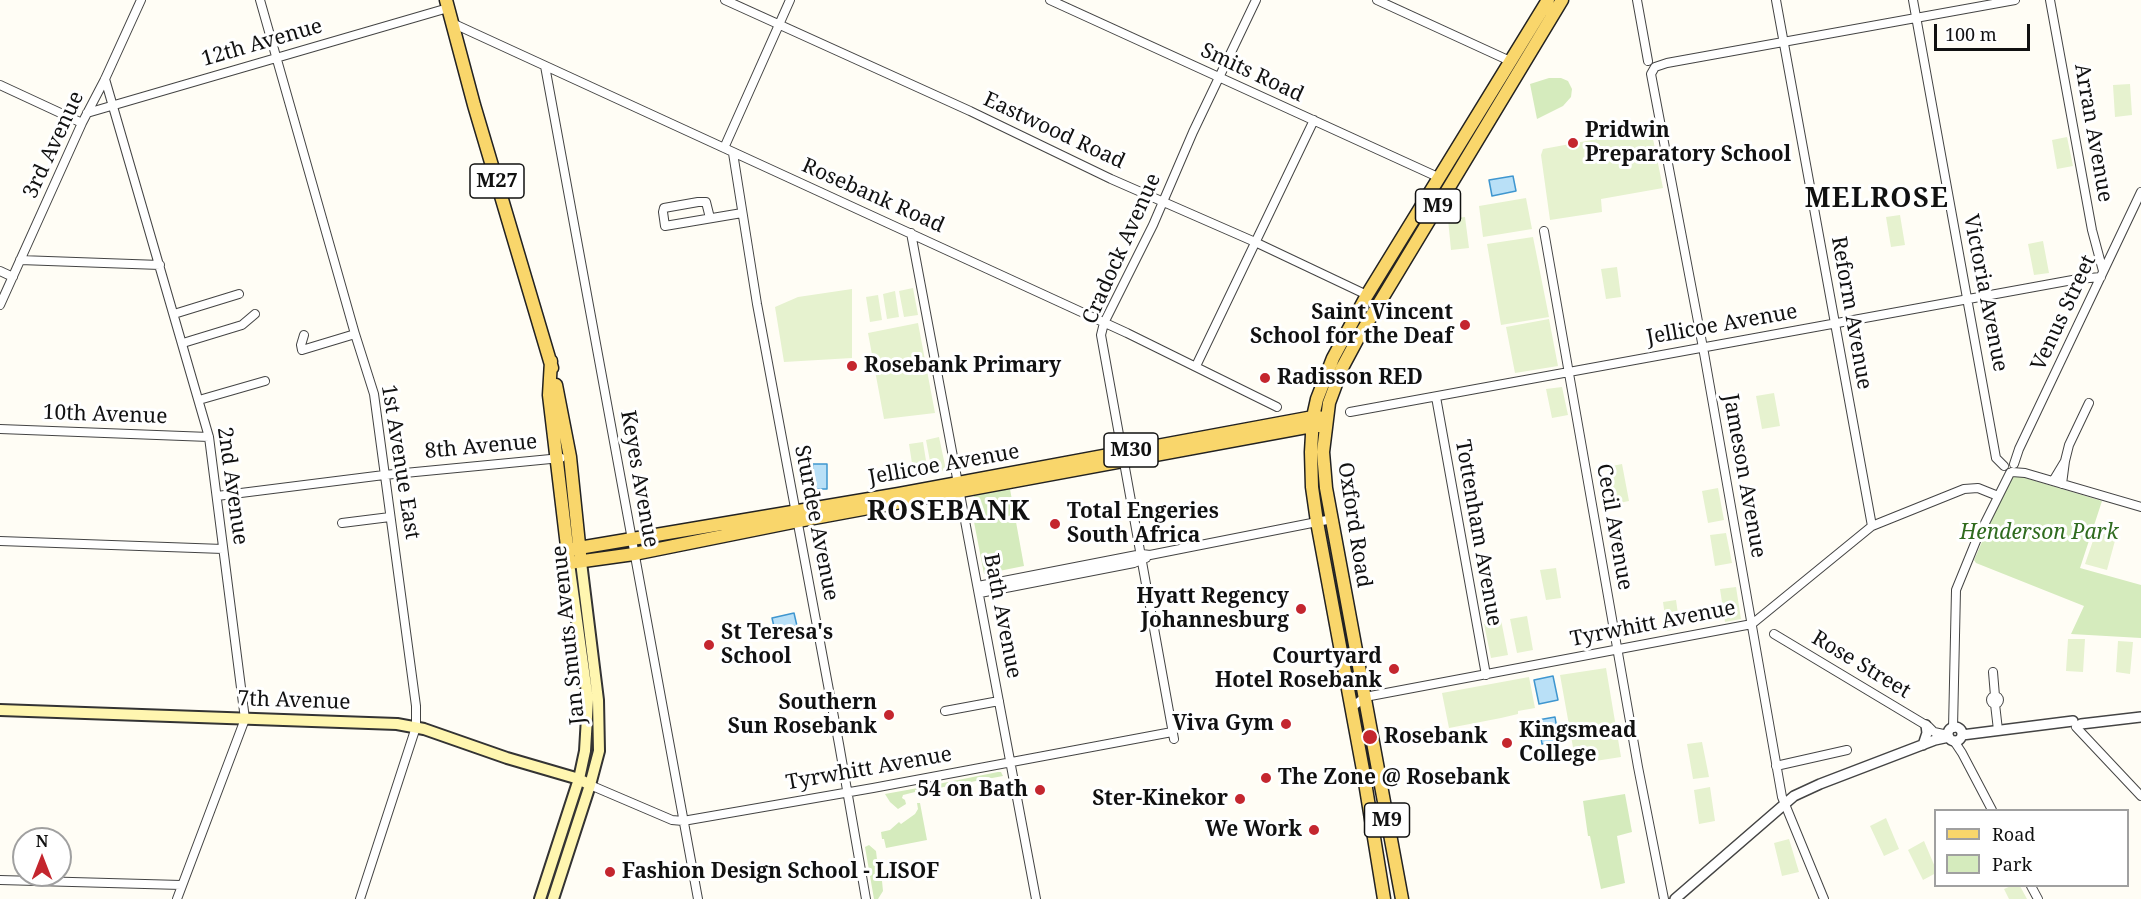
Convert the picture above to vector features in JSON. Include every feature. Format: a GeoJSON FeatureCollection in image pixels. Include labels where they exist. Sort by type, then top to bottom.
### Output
{"type":"FeatureCollection","features":[{"type":"Feature","properties":{"kind":"main road","name":"Oxford Road"},"geometry":{"type":"LineString","coordinates":[[1384,899],[1352,708],[1317,522],[1312,487],[1312,421],[1317,399],[1333,358],[1367,295],[1547,9],[1562,0]]}},
{"type":"Feature","properties":{"kind":"main road","name":"Jan Smuts Avenue"},"geometry":{"type":"LineString","coordinates":[[447,4],[477,116],[551,361],[573,549],[598,700],[599,751],[553,899]]}},
{"type":"Feature","properties":{"kind":"main road","name":"Oxford Road"},"geometry":{"type":"LineString","coordinates":[[1402,899],[1323,468],[1326,422],[1331,397],[1342,368],[1451,186],[1515,63]]}},
{"type":"Feature","properties":{"kind":"main road"},"geometry":{"type":"LineString","coordinates":[[1440,178],[1451,186]]}},
{"type":"Feature","properties":{"kind":"main road"},"geometry":{"type":"LineString","coordinates":[[1367,295],[1380,303]]}},
{"type":"Feature","properties":{"kind":"main road","name":"Jellicoe Avenue"},"geometry":{"type":"LineString","coordinates":[[573,549],[796,516],[1312,421],[1326,422]]}},
{"type":"Feature","properties":{"kind":"main road","name":"Jellicoe Avenue"},"geometry":{"type":"LineString","coordinates":[[575,563],[634,554],[796,516]]}},
{"type":"Feature","properties":{"kind":"main road","name":"Jan Smuts Avenue"},"geometry":{"type":"LineString","coordinates":[[540,899],[579,779],[585,751],[588,700],[575,563]]}},
{"type":"Feature","properties":{"kind":"main road","name":"7th Avenue"},"geometry":{"type":"LineString","coordinates":[[0,710],[397,724],[416,727],[507,758],[579,779]]}},
{"type":"Feature","properties":{"kind":"main road","name":"Tyrwhitt Avenue"},"geometry":{"type":"LineString","coordinates":[[579,779],[590,785]]}},
{"type":"Feature","properties":{"kind":"street","name":"3rd Avenue"},"geometry":{"type":"LineString","coordinates":[[0,305],[82,123],[141,0]]}},
{"type":"Feature","properties":{"kind":"street","name":"1st Avenue East"},"geometry":{"type":"LineString","coordinates":[[260,0],[374,394],[416,706],[416,727],[360,899]]}},
{"type":"Feature","properties":{"kind":"street","name":"Eastwood Road"},"geometry":{"type":"LineString","coordinates":[[725,0],[1367,295]]}},
{"type":"Feature","properties":{"kind":"street"},"geometry":{"type":"LineString","coordinates":[[724,148],[790,0]]}},
{"type":"Feature","properties":{"kind":"street","name":"Smits Road"},"geometry":{"type":"LineString","coordinates":[[1050,0],[1440,178]]}},
{"type":"Feature","properties":{"kind":"street","name":"Cradock Avenue"},"geometry":{"type":"LineString","coordinates":[[1173,736],[1145,557],[1102,343],[1104,323],[1153,225],[1256,0]]}},
{"type":"Feature","properties":{"kind":"street"},"geometry":{"type":"LineString","coordinates":[[1377,0],[1515,63]]}},
{"type":"Feature","properties":{"kind":"street"},"geometry":{"type":"LineString","coordinates":[[1637,0],[1648,61]]}},
{"type":"Feature","properties":{"kind":"street","name":"Reform Avenue"},"geometry":{"type":"LineString","coordinates":[[1776,0],[1872,526]]}},
{"type":"Feature","properties":{"kind":"street","name":"Victoria Avenue"},"geometry":{"type":"LineString","coordinates":[[1913,0],[1996,451],[2001,460],[2010,467]]}},
{"type":"Feature","properties":{"kind":"street"},"geometry":{"type":"LineString","coordinates":[[1784,41],[2015,0]]}},
{"type":"Feature","properties":{"kind":"street","name":"Arran Avenue"},"geometry":{"type":"LineString","coordinates":[[2050,0],[2102,274]]}},
{"type":"Feature","properties":{"kind":"street","name":"12th Avenue"},"geometry":{"type":"LineString","coordinates":[[87,113],[277,58],[447,4]]}},
{"type":"Feature","properties":{"kind":"street","name":"Rosebank Road"},"geometry":{"type":"LineString","coordinates":[[452,23],[911,233],[1277,406]]}},
{"type":"Feature","properties":{"kind":"street","name":"Jameson Avenue"},"geometry":{"type":"LineString","coordinates":[[1784,41],[1667,63],[1653,69],[1651,77],[1703,348],[1776,766],[1784,803],[1824,899]]}},
{"type":"Feature","properties":{"kind":"street","name":"Keyes Avenue"},"geometry":{"type":"LineString","coordinates":[[545,66],[698,899]]}},
{"type":"Feature","properties":{"kind":"street","name":"2nd Avenue"},"geometry":{"type":"LineString","coordinates":[[105,79],[209,437],[245,719],[177,899]]}},
{"type":"Feature","properties":{"kind":"street"},"geometry":{"type":"LineString","coordinates":[[0,85],[82,123]]}},
{"type":"Feature","properties":{"kind":"street"},"geometry":{"type":"LineString","coordinates":[[1196,366],[1314,120]]}},
{"type":"Feature","properties":{"kind":"street","name":"Sturdee Avenue"},"geometry":{"type":"LineString","coordinates":[[733,153],[866,899]]}},
{"type":"Feature","properties":{"kind":"street","name":"Venus Street"},"geometry":{"type":"LineString","coordinates":[[1954,735],[1956,590],[2010,467],[2141,192]]}},
{"type":"Feature","properties":{"kind":"street"},"geometry":{"type":"LineString","coordinates":[[710,218],[706,202],[664,208],[663,212],[665,226],[742,213]]}},
{"type":"Feature","properties":{"kind":"street","name":"Cecil Avenue"},"geometry":{"type":"LineString","coordinates":[[1544,231],[1664,899]]}},
{"type":"Feature","properties":{"kind":"street","name":"Bath Avenue"},"geometry":{"type":"LineString","coordinates":[[911,233],[1036,899]]}},
{"type":"Feature","properties":{"kind":"street"},"geometry":{"type":"LineString","coordinates":[[20,261],[160,265]]}},
{"type":"Feature","properties":{"kind":"street"},"geometry":{"type":"LineString","coordinates":[[0,271],[13,278]]}},
{"type":"Feature","properties":{"kind":"street","name":"Jellicoe Avenue"},"geometry":{"type":"LineString","coordinates":[[1350,412],[2102,274]]}},
{"type":"Feature","properties":{"kind":"street"},"geometry":{"type":"LineString","coordinates":[[174,314],[239,294]]}},
{"type":"Feature","properties":{"kind":"street"},"geometry":{"type":"LineString","coordinates":[[183,343],[242,325],[255,314]]}},
{"type":"Feature","properties":{"kind":"street"},"geometry":{"type":"LineString","coordinates":[[304,334],[302,350],[355,334]]}},
{"type":"Feature","properties":{"kind":"street"},"geometry":{"type":"LineString","coordinates":[[199,400],[265,381]]}},
{"type":"Feature","properties":{"kind":"street","name":"Tottenham Avenue"},"geometry":{"type":"LineString","coordinates":[[1436,397],[1486,675]]}},
{"type":"Feature","properties":{"kind":"street"},"geometry":{"type":"LineString","coordinates":[[2062,484],[2069,445],[2089,403]]}},
{"type":"Feature","properties":{"kind":"street","name":"10th Avenue"},"geometry":{"type":"LineString","coordinates":[[0,429],[209,437]]}},
{"type":"Feature","properties":{"kind":"street","name":"8th Avenue"},"geometry":{"type":"LineString","coordinates":[[217,496],[384,475],[564,458]]}},
{"type":"Feature","properties":{"kind":"street"},"geometry":{"type":"LineString","coordinates":[[2053,481],[2065,461]]}},
{"type":"Feature","properties":{"kind":"street"},"geometry":{"type":"LineString","coordinates":[[2010,467],[2141,507]]}},
{"type":"Feature","properties":{"kind":"street","name":"Tyrwhitt Avenue"},"geometry":{"type":"LineString","coordinates":[[1352,708],[1365,697],[1752,624],[1872,526],[1964,489],[1978,488],[1998,496]]}},
{"type":"Feature","properties":{"kind":"street"},"geometry":{"type":"LineString","coordinates":[[342,523],[390,517]]}},
{"type":"Feature","properties":{"kind":"street"},"geometry":{"type":"LineString","coordinates":[[979,590],[1332,519]]}},
{"type":"Feature","properties":{"kind":"street"},"geometry":{"type":"LineString","coordinates":[[0,541],[223,549]]}},
{"type":"Feature","properties":{"kind":"street","name":"Rose Street"},"geometry":{"type":"LineString","coordinates":[[1774,634],[1928,726],[1934,732],[1954,735]]}},
{"type":"Feature","properties":{"kind":"street"},"geometry":{"type":"LineString","coordinates":[[1994,672],[1998,730]]}},
{"type":"Feature","properties":{"kind":"street"},"geometry":{"type":"LineString","coordinates":[[945,711],[999,701]]}},
{"type":"Feature","properties":{"kind":"street"},"geometry":{"type":"LineString","coordinates":[[1675,899],[1784,803],[1820,784],[1954,735],[2077,724],[2094,719],[2096,721],[2141,717]]}},
{"type":"Feature","properties":{"kind":"street"},"geometry":{"type":"LineString","coordinates":[[2077,724],[2085,736],[2141,796]]}},
{"type":"Feature","properties":{"kind":"street"},"geometry":{"type":"LineString","coordinates":[[1928,726],[1928,744]]}},
{"type":"Feature","properties":{"kind":"street"},"geometry":{"type":"LineString","coordinates":[[1954,735],[1991,809]]}},
{"type":"Feature","properties":{"kind":"street","name":"Tyrwhitt Avenue"},"geometry":{"type":"LineString","coordinates":[[590,785],[672,820],[683,821],[1173,736]]}},
{"type":"Feature","properties":{"kind":"street"},"geometry":{"type":"LineString","coordinates":[[1776,766],[1847,750]]}},
{"type":"Feature","properties":{"kind":"street"},"geometry":{"type":"LineString","coordinates":[[0,880],[181,885]]}},
{"type":"Feature","properties":{"kind":"green space"},"geometry":{"type":"Polygon","coordinates":[[[1549,78],[1561,78],[1568,81],[1572,89],[1571,97],[1563,106],[1537,119],[1530,84],[1549,78]]]}},
{"type":"Feature","properties":{"kind":"green space"},"geometry":{"type":"Polygon","coordinates":[[[2130,84],[2132,115],[2115,117],[2113,85],[2130,84]]]}},
{"type":"Feature","properties":{"kind":"green space"},"geometry":{"type":"Polygon","coordinates":[[[1651,129],[1663,188],[1601,199],[1602,212],[1550,220],[1541,155],[1543,149],[1651,129]]]}},
{"type":"Feature","properties":{"kind":"green space"},"geometry":{"type":"Polygon","coordinates":[[[2067,137],[2073,166],[2057,169],[2052,140],[2067,137]]]}},
{"type":"Feature","properties":{"kind":"green space"},"geometry":{"type":"Polygon","coordinates":[[[1526,198],[1532,229],[1483,237],[1479,206],[1526,198]]]}},
{"type":"Feature","properties":{"kind":"green space"},"geometry":{"type":"Polygon","coordinates":[[[1900,215],[1905,245],[1891,247],[1886,217],[1900,215]]]}},
{"type":"Feature","properties":{"kind":"green space"},"geometry":{"type":"Polygon","coordinates":[[[1465,217],[1469,248],[1451,250],[1448,219],[1465,217]]]}},
{"type":"Feature","properties":{"kind":"green space"},"geometry":{"type":"Polygon","coordinates":[[[1533,237],[1549,317],[1501,325],[1487,244],[1533,237]]]}},
{"type":"Feature","properties":{"kind":"green space"},"geometry":{"type":"Polygon","coordinates":[[[2043,241],[2049,273],[2034,275],[2028,244],[2043,241]]]}},
{"type":"Feature","properties":{"kind":"green space"},"geometry":{"type":"Polygon","coordinates":[[[1617,267],[1621,297],[1606,299],[1601,269],[1617,267]]]}},
{"type":"Feature","properties":{"kind":"green space"},"geometry":{"type":"Polygon","coordinates":[[[913,288],[918,315],[904,317],[899,291],[913,288]]]}},
{"type":"Feature","properties":{"kind":"green space"},"geometry":{"type":"Polygon","coordinates":[[[852,289],[852,358],[784,362],[775,307],[798,297],[852,289]]]}},
{"type":"Feature","properties":{"kind":"green space"},"geometry":{"type":"Polygon","coordinates":[[[895,291],[899,317],[887,319],[883,294],[895,291]]]}},
{"type":"Feature","properties":{"kind":"green space"},"geometry":{"type":"Polygon","coordinates":[[[878,295],[882,320],[870,322],[866,297],[878,295]]]}},
{"type":"Feature","properties":{"kind":"green space"},"geometry":{"type":"Polygon","coordinates":[[[1549,319],[1558,366],[1515,373],[1506,327],[1549,319]]]}},
{"type":"Feature","properties":{"kind":"green space"},"geometry":{"type":"Polygon","coordinates":[[[918,323],[935,413],[884,419],[868,333],[918,323]]]}},
{"type":"Feature","properties":{"kind":"green space"},"geometry":{"type":"Polygon","coordinates":[[[1562,387],[1568,415],[1552,418],[1546,389],[1562,387]]]}},
{"type":"Feature","properties":{"kind":"green space"},"geometry":{"type":"Polygon","coordinates":[[[1774,393],[1780,426],[1762,429],[1756,396],[1774,393]]]}},
{"type":"Feature","properties":{"kind":"green space"},"geometry":{"type":"Polygon","coordinates":[[[939,437],[946,470],[932,472],[926,440],[939,437]]]}},
{"type":"Feature","properties":{"kind":"green space"},"geometry":{"type":"Polygon","coordinates":[[[923,442],[928,473],[914,476],[909,444],[923,442]]]}},
{"type":"Feature","properties":{"kind":"green space"},"geometry":{"type":"Polygon","coordinates":[[[1622,464],[1629,501],[1614,504],[1607,467],[1622,464]]]}},
{"type":"Feature","properties":{"kind":"green space","name":"Henderson Park"},"geometry":{"type":"Polygon","coordinates":[[[2012,474],[2102,501],[2080,568],[2141,585],[2141,638],[2071,634],[2084,606],[1976,563],[1974,560],[2012,474]]]}},
{"type":"Feature","properties":{"kind":"green space"},"geometry":{"type":"Polygon","coordinates":[[[1718,488],[1724,520],[1708,523],[1702,491],[1718,488]]]}},
{"type":"Feature","properties":{"kind":"green space"},"geometry":{"type":"Polygon","coordinates":[[[1010,489],[1024,566],[984,574],[970,501],[975,495],[1010,489]]]}},
{"type":"Feature","properties":{"kind":"green space"},"geometry":{"type":"Polygon","coordinates":[[[2096,532],[2116,537],[2107,570],[2085,564],[2096,532]]]}},
{"type":"Feature","properties":{"kind":"green space"},"geometry":{"type":"Polygon","coordinates":[[[1726,533],[1732,563],[1715,566],[1710,535],[1726,533]]]}},
{"type":"Feature","properties":{"kind":"green space"},"geometry":{"type":"Polygon","coordinates":[[[1556,568],[1561,598],[1546,600],[1540,570],[1556,568]]]}},
{"type":"Feature","properties":{"kind":"green space"},"geometry":{"type":"Polygon","coordinates":[[[1736,587],[1741,619],[1725,622],[1720,589],[1736,587]]]}},
{"type":"Feature","properties":{"kind":"green space"},"geometry":{"type":"Polygon","coordinates":[[[1676,600],[1680,628],[1667,631],[1663,602],[1676,600]]]}},
{"type":"Feature","properties":{"kind":"green space"},"geometry":{"type":"Polygon","coordinates":[[[1527,616],[1533,650],[1517,653],[1510,619],[1527,616]]]}},
{"type":"Feature","properties":{"kind":"green space"},"geometry":{"type":"Polygon","coordinates":[[[1501,620],[1508,655],[1491,658],[1484,624],[1501,620]]]}},
{"type":"Feature","properties":{"kind":"green space"},"geometry":{"type":"Polygon","coordinates":[[[2068,639],[2085,639],[2083,672],[2066,671],[2068,639]]]}},
{"type":"Feature","properties":{"kind":"green space"},"geometry":{"type":"Polygon","coordinates":[[[2118,641],[2133,642],[2130,674],[2116,672],[2118,641]]]}},
{"type":"Feature","properties":{"kind":"green space"},"geometry":{"type":"Polygon","coordinates":[[[1606,668],[1621,757],[1576,764],[1560,675],[1606,668]]]}},
{"type":"Feature","properties":{"kind":"green space"},"geometry":{"type":"Polygon","coordinates":[[[1529,677],[1535,708],[1518,711],[1518,714],[1501,718],[1449,728],[1442,693],[1529,677]]]}},
{"type":"Feature","properties":{"kind":"green space"},"geometry":{"type":"Polygon","coordinates":[[[1702,742],[1709,777],[1693,779],[1687,744],[1702,742]]]}},
{"type":"Feature","properties":{"kind":"green space"},"geometry":{"type":"Polygon","coordinates":[[[1001,772],[1003,776],[933,789],[933,785],[1001,772]]]}},
{"type":"Feature","properties":{"kind":"green space"},"geometry":{"type":"Polygon","coordinates":[[[929,786],[930,789],[915,790],[915,792],[903,795],[902,798],[906,804],[898,809],[885,794],[929,786]]]}},
{"type":"Feature","properties":{"kind":"green space"},"geometry":{"type":"Polygon","coordinates":[[[1710,787],[1715,821],[1699,824],[1694,790],[1710,787]]]}},
{"type":"Feature","properties":{"kind":"green space"},"geometry":{"type":"Polygon","coordinates":[[[1625,794],[1632,832],[1617,836],[1625,883],[1601,889],[1590,836],[1588,836],[1583,801],[1625,794]]]}},
{"type":"Feature","properties":{"kind":"green space"},"geometry":{"type":"Polygon","coordinates":[[[917,803],[920,803],[927,840],[886,848],[881,832],[890,830],[899,822],[901,824],[915,814],[918,809],[917,803]]]}},
{"type":"Feature","properties":{"kind":"green space"},"geometry":{"type":"Polygon","coordinates":[[[1886,818],[1899,849],[1884,856],[1870,826],[1886,818]]]}},
{"type":"Feature","properties":{"kind":"green space"},"geometry":{"type":"Polygon","coordinates":[[[1789,839],[1799,872],[1782,876],[1774,843],[1789,839]]]}},
{"type":"Feature","properties":{"kind":"green space"},"geometry":{"type":"Polygon","coordinates":[[[1924,841],[1934,865],[1934,874],[1923,880],[1908,850],[1924,841]]]}},
{"type":"Feature","properties":{"kind":"green space"},"geometry":{"type":"Polygon","coordinates":[[[869,845],[876,851],[879,877],[882,877],[883,891],[878,899],[874,899],[865,847],[869,845]]]}},
{"type":"Feature","properties":{"kind":"green space"},"geometry":{"type":"Polygon","coordinates":[[[2021,887],[2027,899],[2009,899],[2004,889],[2021,887]]]}},
{"type":"Feature","properties":{"kind":"water"},"geometry":{"type":"Polygon","coordinates":[[[1513,176],[1516,191],[1492,196],[1489,180],[1513,176]]]}},
{"type":"Feature","properties":{"kind":"water"},"geometry":{"type":"Polygon","coordinates":[[[813,464],[827,464],[827,489],[814,489],[813,464]]]}},
{"type":"Feature","properties":{"kind":"water"},"geometry":{"type":"Polygon","coordinates":[[[794,613],[797,626],[775,631],[772,618],[794,613]]]}},
{"type":"Feature","properties":{"kind":"water"},"geometry":{"type":"Polygon","coordinates":[[[1553,676],[1558,700],[1539,704],[1534,680],[1553,676]]]}},
{"type":"Feature","properties":{"kind":"water"},"geometry":{"type":"Polygon","coordinates":[[[1555,717],[1559,741],[1542,744],[1538,720],[1555,717]]]}},
{"type":"Feature","properties":{"kind":"place","name":"Pridwin Preparatory School"},"geometry":{"type":"Point","coordinates":[1573,143]}},
{"type":"Feature","properties":{"kind":"place","name":"Saint Vincent School for the Deaf"},"geometry":{"type":"Point","coordinates":[1465,325]}},
{"type":"Feature","properties":{"kind":"place","name":"Rosebank Primary"},"geometry":{"type":"Point","coordinates":[852,366]}},
{"type":"Feature","properties":{"kind":"place","name":"Radisson RED"},"geometry":{"type":"Point","coordinates":[1265,378]}},
{"type":"Feature","properties":{"kind":"place","name":"Total Engeries South Africa"},"geometry":{"type":"Point","coordinates":[1055,524]}},
{"type":"Feature","properties":{"kind":"place","name":"Hyatt Regency Johannesburg"},"geometry":{"type":"Point","coordinates":[1301,609]}},
{"type":"Feature","properties":{"kind":"place","name":"St Teresa's School"},"geometry":{"type":"Point","coordinates":[709,645]}},
{"type":"Feature","properties":{"kind":"place","name":"Courtyard Hotel Rosebank"},"geometry":{"type":"Point","coordinates":[1394,669]}},
{"type":"Feature","properties":{"kind":"place","name":"Southern Sun Rosebank"},"geometry":{"type":"Point","coordinates":[889,715]}},
{"type":"Feature","properties":{"kind":"place","name":"Viva Gym"},"geometry":{"type":"Point","coordinates":[1286,724]}},
{"type":"Feature","properties":{"kind":"place","name":"Rosebank"},"geometry":{"type":"Point","coordinates":[1370,737]}},
{"type":"Feature","properties":{"kind":"place","name":"Kingsmead College"},"geometry":{"type":"Point","coordinates":[1507,743]}},
{"type":"Feature","properties":{"kind":"place","name":"The Zone @ Rosebank"},"geometry":{"type":"Point","coordinates":[1266,778]}},
{"type":"Feature","properties":{"kind":"place","name":"54 on Bath"},"geometry":{"type":"Point","coordinates":[1040,790]}},
{"type":"Feature","properties":{"kind":"place","name":"Ster-Kinekor"},"geometry":{"type":"Point","coordinates":[1240,799]}},
{"type":"Feature","properties":{"kind":"place","name":"We Work"},"geometry":{"type":"Point","coordinates":[1314,830]}},
{"type":"Feature","properties":{"kind":"place","name":"Fashion Design School - LISOF"},"geometry":{"type":"Point","coordinates":[610,872]}},
{"type":"Feature","properties":{"kind":"district","name":"MELROSE"},"geometry":{"type":"Point","coordinates":[1877,199]}},
{"type":"Feature","properties":{"kind":"district","name":"ROSEBANK"},"geometry":{"type":"Point","coordinates":[949,512]}}]}
